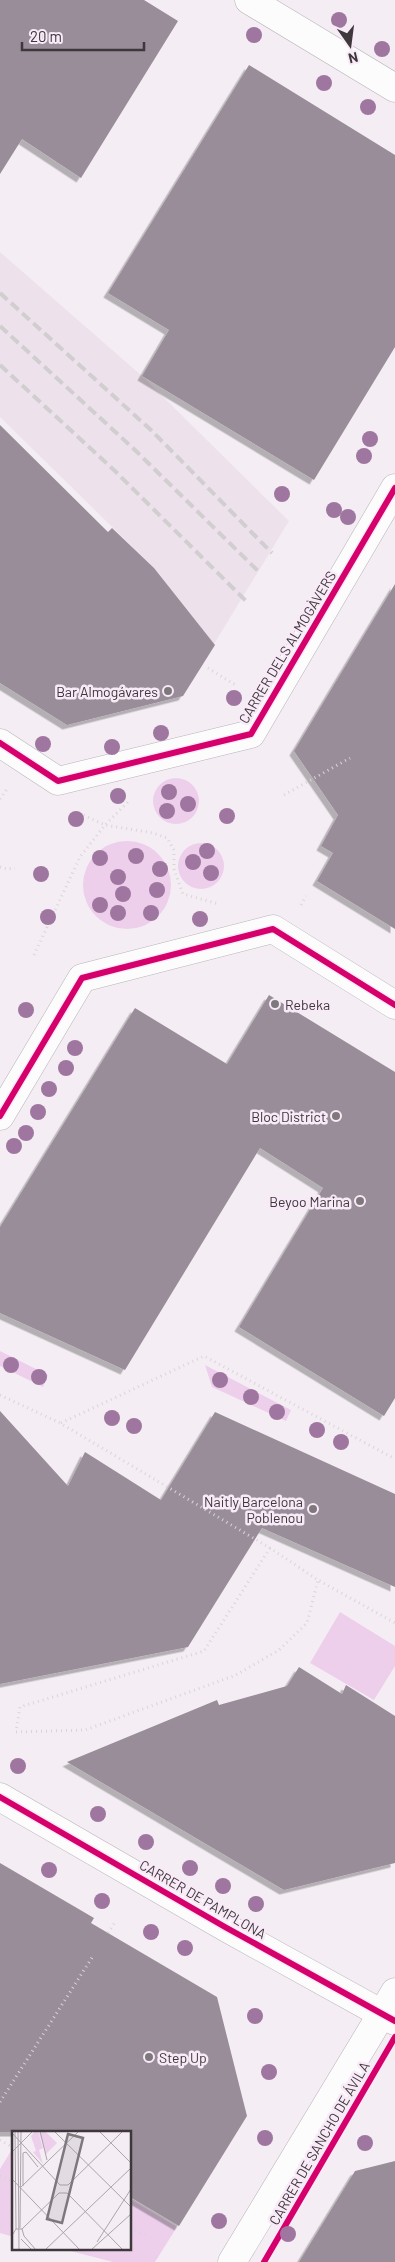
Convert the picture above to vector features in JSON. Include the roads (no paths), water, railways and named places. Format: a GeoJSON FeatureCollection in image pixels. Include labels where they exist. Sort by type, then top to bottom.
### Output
{"type":"FeatureCollection","features":[{"type":"Feature","properties":{"kind":"street"},"geometry":{"type":"LineString","coordinates":[[249,0],[395,88]]}},
{"type":"Feature","properties":{"kind":"street","name":"CARRER DELS ALMOGÀVERS"},"geometry":{"type":"LineString","coordinates":[[0,743],[58,782],[251,734],[395,488]]}},
{"type":"Feature","properties":{"kind":"street"},"geometry":{"type":"LineString","coordinates":[[0,1116],[82,978],[273,929],[395,1005]]}},
{"type":"Feature","properties":{"kind":"street","name":"CARRER DE PAMPLONA"},"geometry":{"type":"LineString","coordinates":[[0,1797],[234,1932],[391,2009]]}},
{"type":"Feature","properties":{"kind":"street","name":"CARRER DE SANCHO DE ÁVILA"},"geometry":{"type":"LineString","coordinates":[[232,2262],[391,2009]]}},
{"type":"Feature","properties":{"kind":"railway"},"geometry":{"type":"LineString","coordinates":[[0,293],[151,430],[272,553]]}},
{"type":"Feature","properties":{"kind":"railway"},"geometry":{"type":"LineString","coordinates":[[0,326],[135,450],[258,571]]}},
{"type":"Feature","properties":{"kind":"railway"},"geometry":{"type":"LineString","coordinates":[[0,365],[115,471],[246,601]]}},
{"type":"Feature","properties":{"kind":"place","name":"Bar Almogávares"},"geometry":{"type":"Point","coordinates":[168,691]}},
{"type":"Feature","properties":{"kind":"place","name":"Rebeka"},"geometry":{"type":"Point","coordinates":[275,1004]}},
{"type":"Feature","properties":{"kind":"place","name":"Bloc District"},"geometry":{"type":"Point","coordinates":[336,1116]}},
{"type":"Feature","properties":{"kind":"place","name":"Beyoo Marina"},"geometry":{"type":"Point","coordinates":[360,1201]}},
{"type":"Feature","properties":{"kind":"place","name":"Naitly Barcelona Poblenou"},"geometry":{"type":"Point","coordinates":[313,1509]}},
{"type":"Feature","properties":{"kind":"place","name":"Step Up"},"geometry":{"type":"Point","coordinates":[149,2057]}}]}
